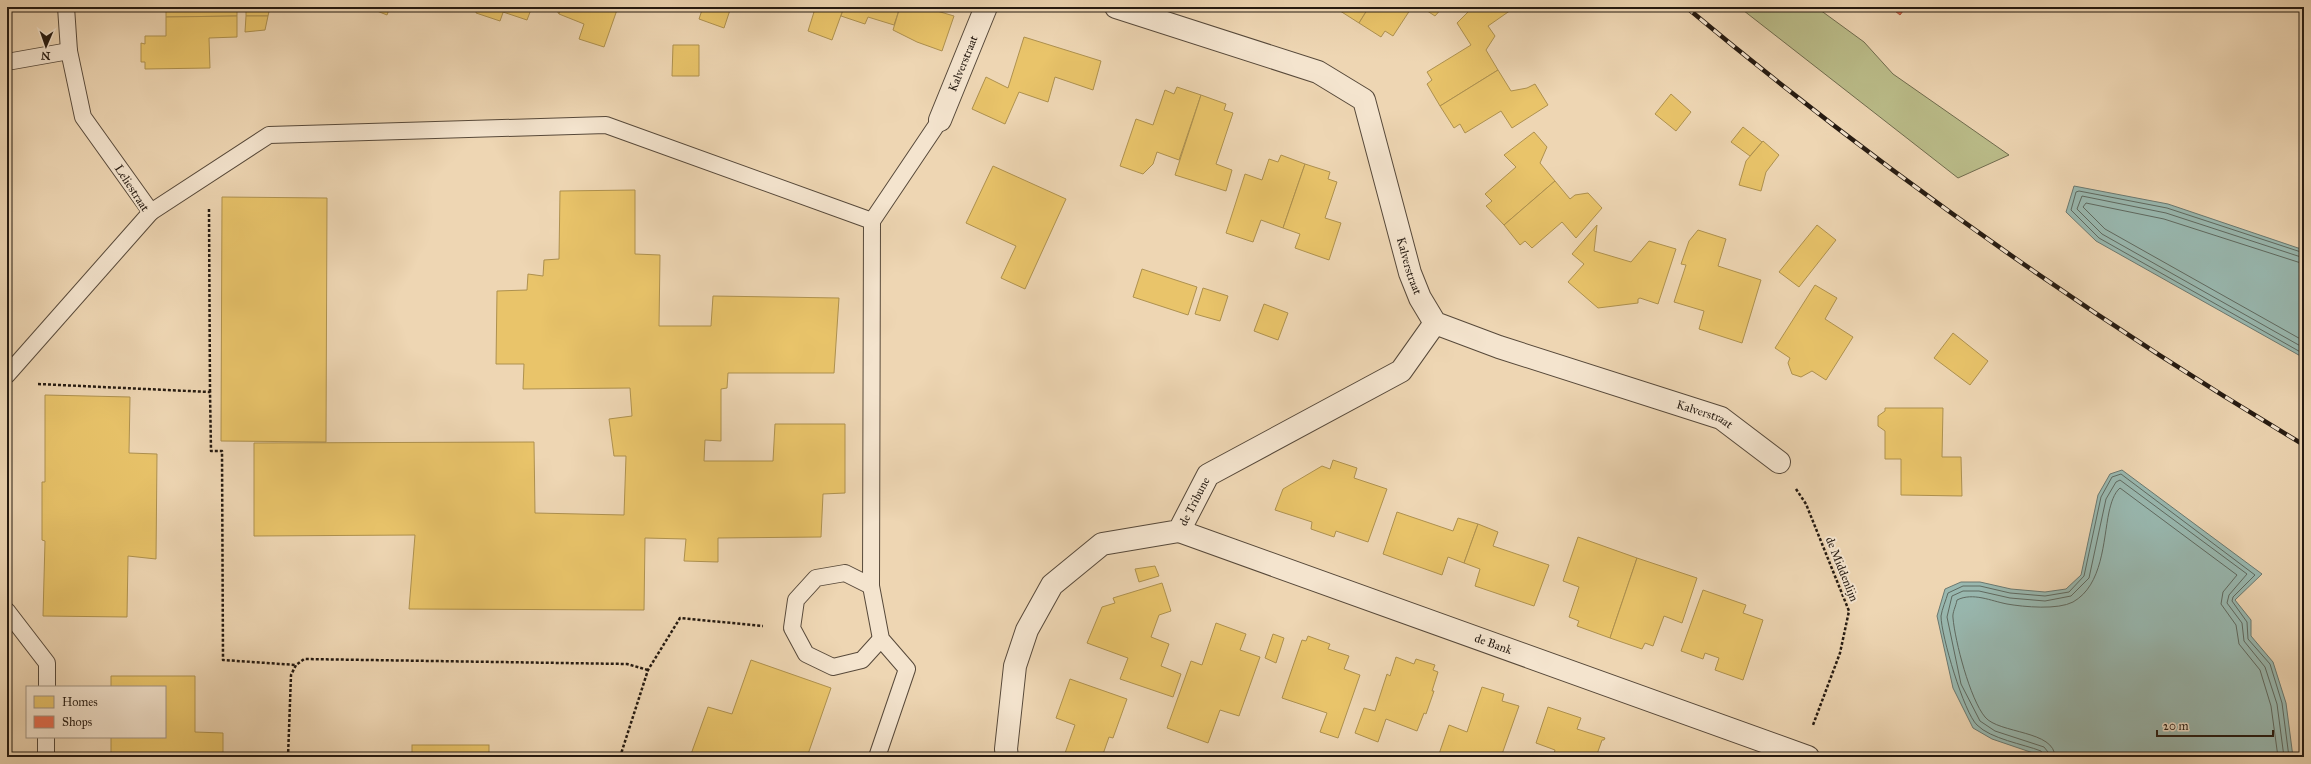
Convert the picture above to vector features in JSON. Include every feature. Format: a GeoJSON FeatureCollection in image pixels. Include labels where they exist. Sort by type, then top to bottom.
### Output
{"type":"FeatureCollection","features":[{"type":"Feature","properties":{"kind":"street","name":"Kalverstraat"},"geometry":{"type":"LineString","coordinates":[[940,120],[986,7]]}},
{"type":"Feature","properties":{"kind":"street","name":"Kalverstraat"},"geometry":{"type":"LineString","coordinates":[[1116,7],[1318,72],[1364,100],[1410,273],[1420,298],[1435,323],[1499,347],[1721,418],[1779,462]]}},
{"type":"Feature","properties":{"kind":"street","name":"de Tribune"},"geometry":{"type":"LineString","coordinates":[[1007,757],[1006,749],[1014,666],[1027,630],[1052,585],[1102,544],[1179,531],[1208,475],[1401,371],[1435,323]]}},
{"type":"Feature","properties":{"kind":"street","name":"de Bank"},"geometry":{"type":"LineString","coordinates":[[1179,531],[1805,756]]}},
{"type":"Feature","properties":{"kind":"lane","name":"Leliestraat"},"geometry":{"type":"LineString","coordinates":[[7,375],[151,212],[82,117],[69,51],[66,7]]}},
{"type":"Feature","properties":{"kind":"lane"},"geometry":{"type":"LineString","coordinates":[[7,62],[69,51]]}},
{"type":"Feature","properties":{"kind":"lane"},"geometry":{"type":"LineString","coordinates":[[877,757],[907,669],[881,639],[872,586],[872,222],[940,120]]}},
{"type":"Feature","properties":{"kind":"lane"},"geometry":{"type":"LineString","coordinates":[[151,212],[269,135],[606,125],[872,222]]}},
{"type":"Feature","properties":{"kind":"lane"},"geometry":{"type":"LineString","coordinates":[[872,586],[845,573],[816,578],[796,600],[792,628],[806,654],[833,667],[862,660],[881,639]]}},
{"type":"Feature","properties":{"kind":"lane"},"geometry":{"type":"LineString","coordinates":[[7,611],[47,663],[47,686]]}},
{"type":"Feature","properties":{"kind":"lane"},"geometry":{"type":"LineString","coordinates":[[46,738],[46,757]]}},
{"type":"Feature","properties":{"kind":"path"},"geometry":{"type":"LineString","coordinates":[[208,174],[211,450],[222,451],[223,660],[296,664]]}},
{"type":"Feature","properties":{"kind":"path"},"geometry":{"type":"LineString","coordinates":[[30,384],[210,392]]}},
{"type":"Feature","properties":{"kind":"path","name":"de Middenlijn"},"geometry":{"type":"LineString","coordinates":[[1779,462],[1806,504],[1849,611],[1840,653],[1805,756]]}},
{"type":"Feature","properties":{"kind":"path"},"geometry":{"type":"LineString","coordinates":[[620,757],[648,670],[680,618],[792,628]]}},
{"type":"Feature","properties":{"kind":"path"},"geometry":{"type":"LineString","coordinates":[[288,757],[291,675],[296,664],[304,659],[627,664],[648,670]]}},
{"type":"Feature","properties":{"kind":"green space"},"geometry":{"type":"Polygon","coordinates":[[[1739,7],[1816,7],[1864,42],[1893,74],[2009,155],[1958,178],[1739,7]]]}},
{"type":"Feature","properties":{"kind":"water"},"geometry":{"type":"Polygon","coordinates":[[[2074,186],[2168,204],[2304,250],[2304,358],[2096,241],[2066,212],[2074,186]]]}},
{"type":"Feature","properties":{"kind":"water"},"geometry":{"type":"Polygon","coordinates":[[[2122,470],[2262,574],[2235,600],[2251,620],[2251,636],[2273,662],[2286,703],[2293,757],[2045,757],[1992,739],[1973,728],[1953,688],[1937,616],[1945,589],[1961,582],[1980,582],[2011,589],[2045,592],[2066,589],[2081,575],[2098,495],[2110,474],[2122,470]]]}},
{"type":"Feature","properties":{"kind":"building: Homes"},"geometry":{"type":"Polygon","coordinates":[[[166,7],[237,7],[237,16],[166,17],[166,7]]]}},
{"type":"Feature","properties":{"kind":"building: Homes"},"geometry":{"type":"Polygon","coordinates":[[[246,7],[270,7],[268,16],[246,16],[246,7]]]}},
{"type":"Feature","properties":{"kind":"building: Homes"},"geometry":{"type":"Polygon","coordinates":[[[367,7],[390,7],[387,15],[367,7]]]}},
{"type":"Feature","properties":{"kind":"building: Homes"},"geometry":{"type":"Polygon","coordinates":[[[477,7],[505,7],[500,21],[476,13],[477,7]]]}},
{"type":"Feature","properties":{"kind":"building: Homes"},"geometry":{"type":"Polygon","coordinates":[[[505,7],[532,7],[527,20],[503,12],[505,7]]]}},
{"type":"Feature","properties":{"kind":"building: Homes"},"geometry":{"type":"Polygon","coordinates":[[[545,7],[561,7],[559,14],[558,12],[545,7]]]}},
{"type":"Feature","properties":{"kind":"building: Homes"},"geometry":{"type":"Polygon","coordinates":[[[561,7],[618,7],[604,47],[579,39],[584,24],[559,14],[561,7]]]}},
{"type":"Feature","properties":{"kind":"building: Homes"},"geometry":{"type":"Polygon","coordinates":[[[703,7],[731,7],[724,28],[699,19],[703,7]]]}},
{"type":"Feature","properties":{"kind":"building: Homes"},"geometry":{"type":"Polygon","coordinates":[[[802,7],[844,7],[832,40],[808,31],[814,12],[802,7]]]}},
{"type":"Feature","properties":{"kind":"building: Homes"},"geometry":{"type":"Polygon","coordinates":[[[844,7],[900,7],[894,25],[868,17],[865,24],[841,16],[844,7]]]}},
{"type":"Feature","properties":{"kind":"building: Homes"},"geometry":{"type":"Polygon","coordinates":[[[900,7],[939,7],[937,11],[954,16],[942,51],[917,42],[893,30],[900,7]]]}},
{"type":"Feature","properties":{"kind":"building: Homes"},"geometry":{"type":"Polygon","coordinates":[[[1338,7],[1369,7],[1359,23],[1337,9],[1338,7]]]}},
{"type":"Feature","properties":{"kind":"building: Homes"},"geometry":{"type":"Polygon","coordinates":[[[1369,7],[1412,7],[1393,36],[1385,31],[1381,37],[1359,23],[1369,7]]]}},
{"type":"Feature","properties":{"kind":"building: Homes"},"geometry":{"type":"Polygon","coordinates":[[[1421,7],[1443,7],[1435,16],[1421,7]]]}},
{"type":"Feature","properties":{"kind":"building: Homes"},"geometry":{"type":"Polygon","coordinates":[[[1473,7],[1509,7],[1511,10],[1488,26],[1495,36],[1486,50],[1498,70],[1440,106],[1427,84],[1432,80],[1427,72],[1471,45],[1457,23],[1473,7]]]}},
{"type":"Feature","properties":{"kind":"building: Homes"},"geometry":{"type":"Polygon","coordinates":[[[237,16],[237,37],[209,38],[210,68],[145,69],[145,62],[141,62],[141,43],[145,44],[145,36],[166,36],[166,17],[237,16]]]}},
{"type":"Feature","properties":{"kind":"building: Homes"},"geometry":{"type":"Polygon","coordinates":[[[246,16],[268,16],[265,30],[245,32],[246,16]]]}},
{"type":"Feature","properties":{"kind":"building: Homes"},"geometry":{"type":"Polygon","coordinates":[[[1024,37],[1101,61],[1093,90],[1055,77],[1048,102],[1019,92],[1005,124],[972,109],[986,77],[1008,88],[1024,37]]]}},
{"type":"Feature","properties":{"kind":"building: Homes"},"geometry":{"type":"Polygon","coordinates":[[[673,45],[699,45],[699,76],[672,76],[673,45]]]}},
{"type":"Feature","properties":{"kind":"building: Homes"},"geometry":{"type":"Polygon","coordinates":[[[1498,70],[1511,91],[1527,88],[1535,84],[1548,105],[1512,128],[1501,111],[1465,133],[1460,124],[1454,128],[1440,106],[1498,70]]]}},
{"type":"Feature","properties":{"kind":"building: Homes"},"geometry":{"type":"Polygon","coordinates":[[[1177,87],[1201,95],[1179,160],[1157,152],[1153,164],[1143,174],[1120,166],[1136,119],[1153,125],[1165,90],[1174,94],[1177,87]]]}},
{"type":"Feature","properties":{"kind":"building: Homes"},"geometry":{"type":"Polygon","coordinates":[[[1671,94],[1691,112],[1676,131],[1655,114],[1671,94]]]}},
{"type":"Feature","properties":{"kind":"building: Homes"},"geometry":{"type":"Polygon","coordinates":[[[1201,95],[1226,104],[1224,110],[1233,113],[1216,164],[1232,170],[1226,191],[1175,175],[1201,95]]]}},
{"type":"Feature","properties":{"kind":"building: Homes"},"geometry":{"type":"Polygon","coordinates":[[[1743,127],[1762,142],[1750,156],[1731,142],[1743,127]]]}},
{"type":"Feature","properties":{"kind":"building: Homes"},"geometry":{"type":"Polygon","coordinates":[[[1534,132],[1547,147],[1540,163],[1555,181],[1504,225],[1486,206],[1492,201],[1485,194],[1516,167],[1504,155],[1534,132]]]}},
{"type":"Feature","properties":{"kind":"building: Homes"},"geometry":{"type":"Polygon","coordinates":[[[1763,141],[1779,155],[1766,172],[1761,191],[1739,185],[1746,161],[1763,141]]]}},
{"type":"Feature","properties":{"kind":"building: Homes"},"geometry":{"type":"Polygon","coordinates":[[[1281,155],[1305,164],[1283,228],[1261,220],[1253,242],[1226,233],[1245,174],[1262,180],[1269,159],[1278,162],[1281,155]]]}},
{"type":"Feature","properties":{"kind":"building: Homes"},"geometry":{"type":"Polygon","coordinates":[[[1305,164],[1330,172],[1328,179],[1337,182],[1325,218],[1341,223],[1329,260],[1295,248],[1300,234],[1283,228],[1305,164]]]}},
{"type":"Feature","properties":{"kind":"building: Homes"},"geometry":{"type":"Polygon","coordinates":[[[993,166],[1066,199],[1025,289],[1001,278],[1016,246],[966,223],[993,166]]]}},
{"type":"Feature","properties":{"kind":"building: Homes"},"geometry":{"type":"Polygon","coordinates":[[[1555,181],[1570,199],[1575,195],[1588,193],[1602,208],[1576,238],[1562,222],[1532,248],[1525,241],[1520,245],[1504,225],[1555,181]]]}},
{"type":"Feature","properties":{"kind":"building: Homes"},"geometry":{"type":"Polygon","coordinates":[[[635,190],[635,254],[660,255],[659,326],[711,326],[713,296],[839,298],[834,373],[728,373],[727,388],[721,389],[721,441],[705,440],[704,461],[773,461],[775,424],[845,424],[845,493],[823,494],[821,537],[718,538],[718,562],[684,561],[686,539],[645,538],[644,610],[409,609],[415,535],[254,536],[254,443],[534,442],[535,513],[624,515],[626,456],[614,456],[609,419],[632,416],[630,388],[523,389],[524,364],[496,364],[497,291],[527,290],[528,274],[543,276],[544,260],[559,259],[560,191],[635,190]]]}},
{"type":"Feature","properties":{"kind":"building: Homes"},"geometry":{"type":"Polygon","coordinates":[[[222,197],[327,198],[326,442],[221,441],[222,197]]]}},
{"type":"Feature","properties":{"kind":"building: Homes"},"geometry":{"type":"Polygon","coordinates":[[[1597,225],[1594,251],[1631,262],[1649,241],[1676,249],[1658,304],[1640,298],[1638,299],[1638,303],[1598,308],[1568,282],[1584,264],[1572,254],[1597,225]]]}},
{"type":"Feature","properties":{"kind":"building: Homes"},"geometry":{"type":"Polygon","coordinates":[[[1817,225],[1836,240],[1799,287],[1779,272],[1817,225]]]}},
{"type":"Feature","properties":{"kind":"building: Homes"},"geometry":{"type":"Polygon","coordinates":[[[1698,230],[1726,239],[1718,266],[1761,280],[1742,343],[1699,329],[1704,311],[1674,302],[1686,265],[1681,264],[1689,241],[1698,230]]]}},
{"type":"Feature","properties":{"kind":"building: Homes"},"geometry":{"type":"Polygon","coordinates":[[[1142,269],[1197,287],[1188,315],[1133,297],[1142,269]]]}},
{"type":"Feature","properties":{"kind":"building: Homes"},"geometry":{"type":"Polygon","coordinates":[[[1815,285],[1837,298],[1825,319],[1853,337],[1826,380],[1812,371],[1801,377],[1792,374],[1788,363],[1790,358],[1775,348],[1815,285]]]}},
{"type":"Feature","properties":{"kind":"building: Homes"},"geometry":{"type":"Polygon","coordinates":[[[1203,288],[1228,296],[1220,321],[1195,314],[1203,288]]]}},
{"type":"Feature","properties":{"kind":"building: Homes"},"geometry":{"type":"Polygon","coordinates":[[[1264,304],[1288,313],[1278,340],[1254,331],[1264,304]]]}},
{"type":"Feature","properties":{"kind":"building: Homes"},"geometry":{"type":"Polygon","coordinates":[[[1953,333],[1988,361],[1970,385],[1934,358],[1953,333]]]}},
{"type":"Feature","properties":{"kind":"building: Homes"},"geometry":{"type":"Polygon","coordinates":[[[45,395],[130,397],[129,453],[157,454],[156,559],[128,556],[127,617],[43,616],[45,541],[42,540],[42,482],[45,482],[45,395]]]}},
{"type":"Feature","properties":{"kind":"building: Homes"},"geometry":{"type":"Polygon","coordinates":[[[1885,408],[1943,408],[1942,457],[1961,457],[1962,496],[1901,495],[1901,459],[1885,459],[1885,431],[1878,426],[1878,416],[1885,411],[1885,408]]]}},
{"type":"Feature","properties":{"kind":"building: Homes"},"geometry":{"type":"Polygon","coordinates":[[[1333,460],[1357,468],[1354,478],[1387,489],[1368,542],[1336,531],[1334,537],[1311,529],[1312,522],[1275,510],[1283,489],[1322,466],[1330,469],[1333,460]]]}},
{"type":"Feature","properties":{"kind":"building: Homes"},"geometry":{"type":"Polygon","coordinates":[[[1397,512],[1453,531],[1458,518],[1478,524],[1464,563],[1448,557],[1442,575],[1383,554],[1397,512]]]}},
{"type":"Feature","properties":{"kind":"building: Homes"},"geometry":{"type":"Polygon","coordinates":[[[1478,524],[1498,532],[1493,546],[1549,565],[1534,606],[1475,586],[1480,569],[1464,563],[1478,524]]]}},
{"type":"Feature","properties":{"kind":"building: Homes"},"geometry":{"type":"Polygon","coordinates":[[[1578,537],[1637,558],[1610,638],[1577,626],[1579,621],[1569,617],[1579,587],[1563,581],[1578,537]]]}},
{"type":"Feature","properties":{"kind":"building: Homes"},"geometry":{"type":"Polygon","coordinates":[[[1637,558],[1697,578],[1682,623],[1664,616],[1653,646],[1645,643],[1642,649],[1610,638],[1637,558]]]}},
{"type":"Feature","properties":{"kind":"building: Homes"},"geometry":{"type":"Polygon","coordinates":[[[1155,566],[1159,576],[1139,582],[1135,569],[1155,566]]]}},
{"type":"Feature","properties":{"kind":"building: Homes"},"geometry":{"type":"Polygon","coordinates":[[[1162,583],[1171,611],[1159,615],[1151,637],[1169,644],[1161,666],[1181,674],[1173,697],[1120,679],[1128,658],[1087,643],[1102,607],[1115,603],[1113,598],[1162,583]]]}},
{"type":"Feature","properties":{"kind":"building: Homes"},"geometry":{"type":"Polygon","coordinates":[[[1703,590],[1746,605],[1743,613],[1763,620],[1743,680],[1715,670],[1719,658],[1705,653],[1703,659],[1681,651],[1703,590]]]}},
{"type":"Feature","properties":{"kind":"building: Homes"},"geometry":{"type":"Polygon","coordinates":[[[1216,623],[1246,634],[1240,650],[1260,657],[1239,716],[1220,710],[1208,743],[1167,728],[1191,661],[1202,665],[1216,623]]]}},
{"type":"Feature","properties":{"kind":"building: Homes"},"geometry":{"type":"Polygon","coordinates":[[[1273,634],[1284,638],[1276,663],[1265,658],[1273,634]]]}},
{"type":"Feature","properties":{"kind":"building: Homes"},"geometry":{"type":"Polygon","coordinates":[[[1308,636],[1330,644],[1328,649],[1349,656],[1344,669],[1360,675],[1338,738],[1320,732],[1327,713],[1282,698],[1302,640],[1306,641],[1308,636]]]}},
{"type":"Feature","properties":{"kind":"building: Homes"},"geometry":{"type":"Polygon","coordinates":[[[1396,657],[1414,664],[1416,659],[1435,665],[1433,670],[1438,672],[1432,691],[1434,691],[1426,714],[1424,713],[1417,731],[1386,719],[1378,742],[1355,733],[1364,708],[1375,711],[1387,674],[1390,676],[1396,657]]]}},
{"type":"Feature","properties":{"kind":"building: Homes"},"geometry":{"type":"Polygon","coordinates":[[[751,660],[831,688],[807,757],[690,757],[708,707],[732,714],[751,660]]]}},
{"type":"Feature","properties":{"kind":"building: Homes"},"geometry":{"type":"Polygon","coordinates":[[[111,676],[195,676],[195,732],[223,733],[223,757],[111,757],[111,738],[166,738],[166,686],[111,686],[111,676]]]}},
{"type":"Feature","properties":{"kind":"building: Homes"},"geometry":{"type":"Polygon","coordinates":[[[1070,679],[1127,699],[1113,738],[1109,737],[1102,757],[1064,756],[1075,725],[1056,718],[1070,679]]]}},
{"type":"Feature","properties":{"kind":"building: Homes"},"geometry":{"type":"Polygon","coordinates":[[[1482,687],[1504,694],[1502,701],[1519,706],[1501,757],[1438,757],[1449,725],[1467,732],[1482,687]]]}},
{"type":"Feature","properties":{"kind":"building: Homes"},"geometry":{"type":"Polygon","coordinates":[[[1548,707],[1581,718],[1577,729],[1605,738],[1602,740],[1596,757],[1553,757],[1555,750],[1536,743],[1548,707]]]}},
{"type":"Feature","properties":{"kind":"building: Homes"},"geometry":{"type":"Polygon","coordinates":[[[412,745],[489,745],[489,757],[412,757],[412,745]]]}},
{"type":"Feature","properties":{"kind":"building: Shops"},"geometry":{"type":"Polygon","coordinates":[[[1890,7],[1906,7],[1900,15],[1890,7]]]}},
{"type":"Feature","properties":{"kind":"railway"},"geometry":{"type":"LineString","coordinates":[[1686,7],[1834,126],[1986,238],[2143,344],[2223,396],[2304,445]]}}]}
